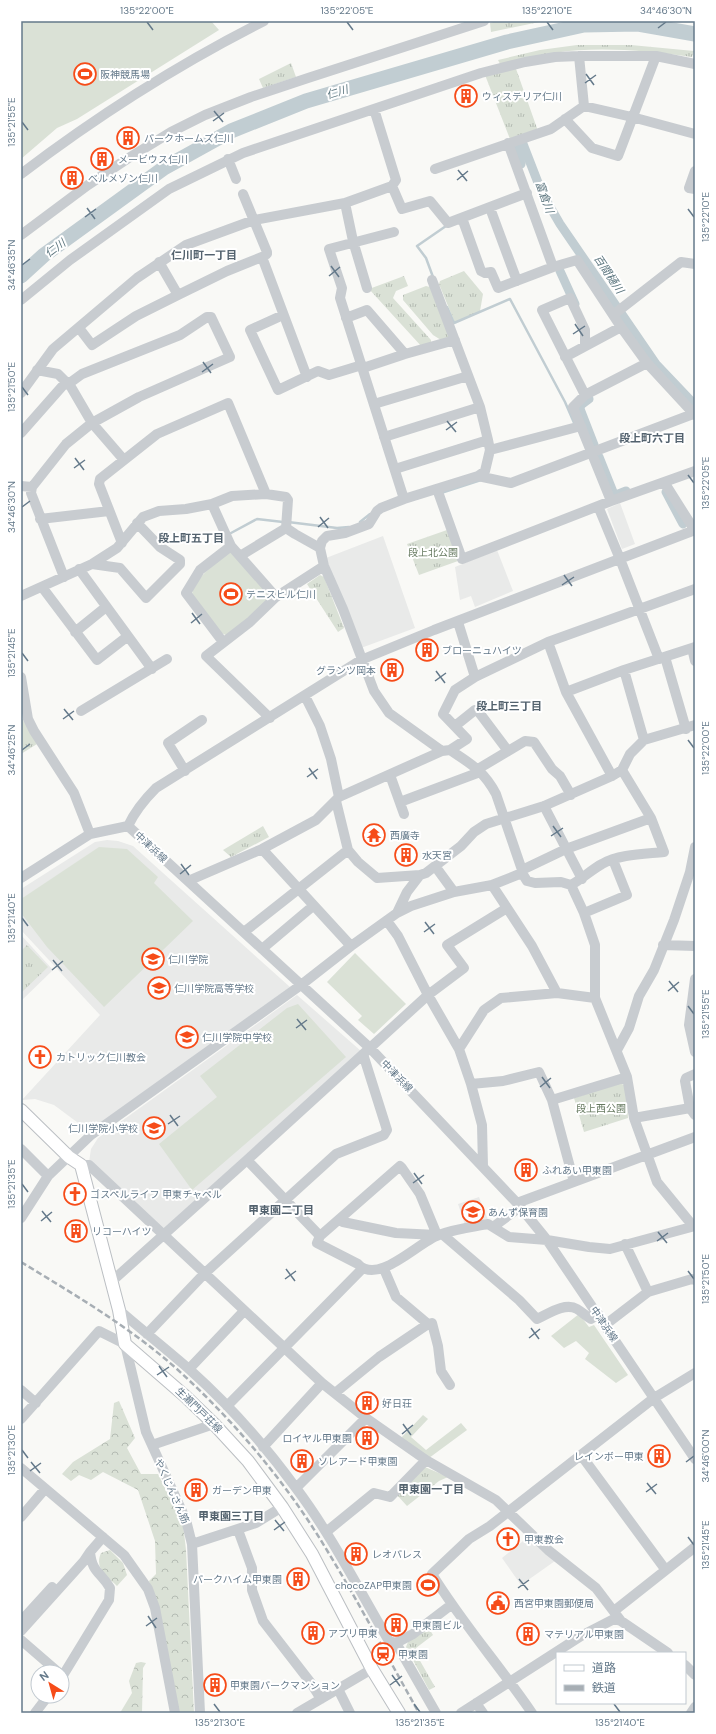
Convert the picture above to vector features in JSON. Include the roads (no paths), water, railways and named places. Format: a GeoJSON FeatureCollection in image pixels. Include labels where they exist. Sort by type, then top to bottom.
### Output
{"type":"FeatureCollection","features":[{"type":"Feature","properties":{"kind":"main road"},"geometry":{"type":"LineString","coordinates":[[21,1110],[69,1157],[81,1165],[110,1282],[119,1310],[125,1344]]}},
{"type":"Feature","properties":{"kind":"main road","name":"生瀬門戸荘線"},"geometry":{"type":"LineString","coordinates":[[125,1344],[185,1396],[214,1424],[248,1461],[303,1538],[332,1589],[372,1669],[399,1713]]}},
{"type":"Feature","properties":{"kind":"street"},"geometry":{"type":"LineString","coordinates":[[21,174],[63,142],[157,82],[221,43],[264,21]]}},
{"type":"Feature","properties":{"kind":"street"},"geometry":{"type":"LineString","coordinates":[[21,235],[88,185],[126,159],[171,132],[205,115],[288,84],[484,21]]}},
{"type":"Feature","properties":{"kind":"street"},"geometry":{"type":"LineString","coordinates":[[579,56],[584,106]]}},
{"type":"Feature","properties":{"kind":"street"},"geometry":{"type":"LineString","coordinates":[[565,119],[592,148],[618,156],[656,56]]}},
{"type":"Feature","properties":{"kind":"street"},"geometry":{"type":"LineString","coordinates":[[21,300],[70,260],[169,189],[228,159],[484,72],[525,62],[555,57],[656,56],[695,64]]}},
{"type":"Feature","properties":{"kind":"street"},"geometry":{"type":"LineString","coordinates":[[435,169],[551,129],[584,106],[695,134]]}},
{"type":"Feature","properties":{"kind":"street"},"geometry":{"type":"LineString","coordinates":[[21,393],[53,349],[132,282],[159,262],[186,245],[254,220],[345,203],[392,186],[396,180],[374,109]]}},
{"type":"Feature","properties":{"kind":"street"},"geometry":{"type":"LineString","coordinates":[[508,143],[554,267]]}},
{"type":"Feature","properties":{"kind":"street"},"geometry":{"type":"LineString","coordinates":[[228,159],[236,178]]}},
{"type":"Feature","properties":{"kind":"street"},"geometry":{"type":"LineString","coordinates":[[695,171],[689,188],[695,190]]}},
{"type":"Feature","properties":{"kind":"street"},"geometry":{"type":"LineString","coordinates":[[392,186],[402,209],[430,201],[448,223],[527,193]]}},
{"type":"Feature","properties":{"kind":"street"},"geometry":{"type":"LineString","coordinates":[[79,328],[92,345],[136,316],[221,274],[267,254],[268,252],[243,194]]}},
{"type":"Feature","properties":{"kind":"street"},"geometry":{"type":"LineString","coordinates":[[345,203],[353,241],[366,288]]}},
{"type":"Feature","properties":{"kind":"street"},"geometry":{"type":"LineString","coordinates":[[490,208],[517,281]]}},
{"type":"Feature","properties":{"kind":"street"},"geometry":{"type":"LineString","coordinates":[[462,218],[481,271],[485,273],[491,272],[498,288],[577,260],[621,327],[647,363],[694,415],[511,483],[478,476]]}},
{"type":"Feature","properties":{"kind":"street"},"geometry":{"type":"LineString","coordinates":[[394,232],[353,241],[329,249],[342,288],[340,298],[404,499]]}},
{"type":"Feature","properties":{"kind":"street"},"geometry":{"type":"LineString","coordinates":[[262,257],[307,377]]}},
{"type":"Feature","properties":{"kind":"street"},"geometry":{"type":"LineString","coordinates":[[159,262],[178,295]]}},
{"type":"Feature","properties":{"kind":"street"},"geometry":{"type":"LineString","coordinates":[[613,315],[681,262],[695,264]]}},
{"type":"Feature","properties":{"kind":"street"},"geometry":{"type":"LineString","coordinates":[[340,1220],[342,1222],[396,1233],[440,1234],[488,1224],[510,1237],[547,1240],[610,1249],[694,1226],[657,1182],[634,1118],[627,1077],[595,998],[595,945],[584,913],[571,885],[562,882],[535,883],[527,881],[522,872],[505,819],[490,782],[479,770],[389,713],[374,691],[343,609],[324,566],[320,548],[322,541],[327,536],[345,534],[369,524],[377,511],[381,508],[404,499],[478,476],[485,471],[489,445],[480,407],[432,280]]}},
{"type":"Feature","properties":{"kind":"street"},"geometry":{"type":"LineString","coordinates":[[585,346],[585,330],[570,298],[542,310],[585,394]]}},
{"type":"Feature","properties":{"kind":"street"},"geometry":{"type":"LineString","coordinates":[[346,318],[367,310],[405,354]]}},
{"type":"Feature","properties":{"kind":"street"},"geometry":{"type":"LineString","coordinates":[[283,315],[250,330],[278,390],[318,371],[328,374],[362,367],[455,340]]}},
{"type":"Feature","properties":{"kind":"street"},"geometry":{"type":"LineString","coordinates":[[21,433],[66,382],[71,382],[82,374],[180,335],[207,317],[211,317],[230,357],[139,397],[92,423],[66,444],[32,487],[30,493],[64,577]]}},
{"type":"Feature","properties":{"kind":"street"},"geometry":{"type":"LineString","coordinates":[[565,357],[621,327]]}},
{"type":"Feature","properties":{"kind":"street"},"geometry":{"type":"LineString","coordinates":[[611,501],[574,408],[585,394],[647,363]]}},
{"type":"Feature","properties":{"kind":"street"},"geometry":{"type":"LineString","coordinates":[[37,370],[58,374],[71,387],[92,423],[124,460]]}},
{"type":"Feature","properties":{"kind":"street"},"geometry":{"type":"LineString","coordinates":[[374,404],[468,376]]}},
{"type":"Feature","properties":{"kind":"street"},"geometry":{"type":"LineString","coordinates":[[122,543],[99,484],[100,479],[157,434],[228,403],[266,494]]}},
{"type":"Feature","properties":{"kind":"street"},"geometry":{"type":"LineString","coordinates":[[384,437],[480,407]]}},
{"type":"Feature","properties":{"kind":"street"},"geometry":{"type":"LineString","coordinates":[[395,469],[489,445],[581,426]]}},
{"type":"Feature","properties":{"kind":"street"},"geometry":{"type":"LineString","coordinates":[[437,489],[462,559],[611,501],[695,471]]}},
{"type":"Feature","properties":{"kind":"street"},"geometry":{"type":"LineString","coordinates":[[128,826],[134,812],[156,788],[361,660],[695,530],[664,482]]}},
{"type":"Feature","properties":{"kind":"street"},"geometry":{"type":"LineString","coordinates":[[21,486],[32,487]]}},
{"type":"Feature","properties":{"kind":"street"},"geometry":{"type":"LineString","coordinates":[[21,596],[92,564],[117,548],[143,517],[159,511],[186,509],[212,504],[232,496],[266,494],[286,497],[288,500],[286,528]]}},
{"type":"Feature","properties":{"kind":"street"},"geometry":{"type":"LineString","coordinates":[[212,504],[231,546],[276,597]]}},
{"type":"Feature","properties":{"kind":"street"},"geometry":{"type":"LineString","coordinates":[[305,696],[320,726],[331,759],[348,850],[358,862],[377,878],[420,875],[426,873],[461,846],[474,832],[486,824],[544,806],[612,776],[622,770],[630,754],[644,740],[690,727],[662,658],[639,608],[598,506]]}},
{"type":"Feature","properties":{"kind":"street"},"geometry":{"type":"LineString","coordinates":[[40,519],[109,511]]}},
{"type":"Feature","properties":{"kind":"street"},"geometry":{"type":"LineString","coordinates":[[92,564],[120,568],[146,598],[180,564],[180,560],[160,547],[137,523]]}},
{"type":"Feature","properties":{"kind":"street"},"geometry":{"type":"LineString","coordinates":[[286,528],[320,548]]}},
{"type":"Feature","properties":{"kind":"street"},"geometry":{"type":"LineString","coordinates":[[240,556],[286,528]]}},
{"type":"Feature","properties":{"kind":"street"},"geometry":{"type":"LineString","coordinates":[[223,642],[186,594],[200,570],[231,546]]}},
{"type":"Feature","properties":{"kind":"street"},"geometry":{"type":"LineString","coordinates":[[270,718],[206,656],[250,622],[276,597],[324,566]]}},
{"type":"Feature","properties":{"kind":"street"},"geometry":{"type":"LineString","coordinates":[[79,569],[152,669]]}},
{"type":"Feature","properties":{"kind":"street"},"geometry":{"type":"LineString","coordinates":[[42,587],[96,660],[128,636]]}},
{"type":"Feature","properties":{"kind":"street"},"geometry":{"type":"LineString","coordinates":[[188,881],[262,849],[316,820],[338,799],[467,739],[442,714],[455,690],[475,677],[548,642],[695,589]]}},
{"type":"Feature","properties":{"kind":"street"},"geometry":{"type":"LineString","coordinates":[[75,632],[106,607]]}},
{"type":"Feature","properties":{"kind":"street"},"geometry":{"type":"LineString","coordinates":[[458,622],[475,677]]}},
{"type":"Feature","properties":{"kind":"street"},"geometry":{"type":"LineString","coordinates":[[548,642],[566,692],[612,776]]}},
{"type":"Feature","properties":{"kind":"street"},"geometry":{"type":"LineString","coordinates":[[566,692],[624,670],[694,647],[695,661]]}},
{"type":"Feature","properties":{"kind":"street"},"geometry":{"type":"LineString","coordinates":[[81,710],[167,659]]}},
{"type":"Feature","properties":{"kind":"street"},"geometry":{"type":"LineString","coordinates":[[624,670],[644,740]]}},
{"type":"Feature","properties":{"kind":"street"},"geometry":{"type":"LineString","coordinates":[[21,677],[24,714],[74,793],[90,834]]}},
{"type":"Feature","properties":{"kind":"street"},"geometry":{"type":"LineString","coordinates":[[455,726],[476,710],[508,751]]}},
{"type":"Feature","properties":{"kind":"street"},"geometry":{"type":"LineString","coordinates":[[185,770],[168,743],[202,720]]}},
{"type":"Feature","properties":{"kind":"street"},"geometry":{"type":"LineString","coordinates":[[400,802],[479,770],[525,740],[534,742],[552,769],[560,776],[571,795]]}},
{"type":"Feature","properties":{"kind":"street"},"geometry":{"type":"LineString","coordinates":[[571,885],[582,879],[603,863],[627,856],[664,852],[651,818],[622,770]]}},
{"type":"Feature","properties":{"kind":"street"},"geometry":{"type":"LineString","coordinates":[[390,774],[404,814]]}},
{"type":"Feature","properties":{"kind":"street"},"geometry":{"type":"LineString","coordinates":[[544,806],[582,879]]}},
{"type":"Feature","properties":{"kind":"street"},"geometry":{"type":"LineString","coordinates":[[397,912],[454,892],[492,885],[522,872],[566,849],[651,818]]}},
{"type":"Feature","properties":{"kind":"street","name":"中津浜線"},"geometry":{"type":"LineString","coordinates":[[23,873],[90,834],[128,826],[301,985],[483,1166],[519,1205],[547,1240],[695,1459]]}},
{"type":"Feature","properties":{"kind":"street"},"geometry":{"type":"LineString","coordinates":[[617,1050],[629,1028],[639,996],[654,970],[683,896],[695,847]]}},
{"type":"Feature","properties":{"kind":"street"},"geometry":{"type":"LineString","coordinates":[[262,849],[351,946]]}},
{"type":"Feature","properties":{"kind":"street"},"geometry":{"type":"LineString","coordinates":[[244,932],[348,850]]}},
{"type":"Feature","properties":{"kind":"street"},"geometry":{"type":"LineString","coordinates":[[584,913],[627,896],[613,860]]}},
{"type":"Feature","properties":{"kind":"street"},"geometry":{"type":"LineString","coordinates":[[436,866],[454,892]]}},
{"type":"Feature","properties":{"kind":"street"},"geometry":{"type":"LineString","coordinates":[[21,1218],[48,1176],[91,1135],[301,985],[351,946],[387,921],[397,912],[407,892],[420,875]]}},
{"type":"Feature","properties":{"kind":"street"},"geometry":{"type":"LineString","coordinates":[[492,885],[532,946],[557,993]]}},
{"type":"Feature","properties":{"kind":"street"},"geometry":{"type":"LineString","coordinates":[[262,949],[313,906]]}},
{"type":"Feature","properties":{"kind":"street"},"geometry":{"type":"LineString","coordinates":[[110,1282],[247,1160],[428,995],[464,968],[447,945],[507,908]]}},
{"type":"Feature","properties":{"kind":"street"},"geometry":{"type":"LineString","coordinates":[[387,921],[398,936],[458,1049],[472,1084],[482,1125],[483,1166]]}},
{"type":"Feature","properties":{"kind":"street"},"geometry":{"type":"LineString","coordinates":[[663,945],[695,946]]}},
{"type":"Feature","properties":{"kind":"street"},"geometry":{"type":"LineString","coordinates":[[695,979],[689,1025],[695,1052]]}},
{"type":"Feature","properties":{"kind":"street"},"geometry":{"type":"LineString","coordinates":[[458,1049],[484,1010],[501,998],[557,993],[595,998]]}},
{"type":"Feature","properties":{"kind":"street"},"geometry":{"type":"LineString","coordinates":[[147,1334],[204,1274],[336,1154],[384,1135],[387,1130],[367,1051]]}},
{"type":"Feature","properties":{"kind":"street"},"geometry":{"type":"LineString","coordinates":[[472,1084],[503,1081],[539,1072],[552,1100],[574,1182]]}},
{"type":"Feature","properties":{"kind":"street"},"geometry":{"type":"LineString","coordinates":[[634,1118],[692,1111],[685,1081],[686,1078],[695,1074]]}},
{"type":"Feature","properties":{"kind":"street"},"geometry":{"type":"LineString","coordinates":[[552,1100],[627,1077]]}},
{"type":"Feature","properties":{"kind":"street"},"geometry":{"type":"LineString","coordinates":[[493,1227],[519,1205],[574,1182],[695,1137]]}},
{"type":"Feature","properties":{"kind":"street"},"geometry":{"type":"LineString","coordinates":[[21,1149],[48,1176]]}},
{"type":"Feature","properties":{"kind":"street"},"geometry":{"type":"LineString","coordinates":[[247,1160],[320,1236]]}},
{"type":"Feature","properties":{"kind":"street"},"geometry":{"type":"LineString","coordinates":[[81,1165],[89,1165],[322,1383],[366,1418],[426,1460],[482,1490],[496,1500],[548,1550],[596,1588],[621,1621]]}},
{"type":"Feature","properties":{"kind":"street"},"geometry":{"type":"LineString","coordinates":[[440,1234],[384,1269],[372,1271],[362,1269],[358,1264],[317,1243],[320,1236],[400,1166],[420,1194],[440,1234],[519,1300],[537,1320],[557,1309],[572,1307],[578,1309],[591,1319],[598,1314]]}},
{"type":"Feature","properties":{"kind":"street"},"geometry":{"type":"LineString","coordinates":[[625,1244],[648,1292]]}},
{"type":"Feature","properties":{"kind":"street"},"geometry":{"type":"LineString","coordinates":[[227,1406],[283,1347],[362,1269]]}},
{"type":"Feature","properties":{"kind":"street"},"geometry":{"type":"LineString","coordinates":[[384,1269],[396,1297],[428,1324],[432,1323],[438,1346],[441,1371],[450,1385]]}},
{"type":"Feature","properties":{"kind":"street"},"geometry":{"type":"LineString","coordinates":[[605,1325],[648,1292],[692,1279],[695,1280]]}},
{"type":"Feature","properties":{"kind":"street"},"geometry":{"type":"LineString","coordinates":[[119,1310],[189,1369],[227,1406],[263,1447],[296,1488],[326,1532],[389,1641],[396,1643],[413,1634],[451,1605]]}},
{"type":"Feature","properties":{"kind":"street"},"geometry":{"type":"LineString","coordinates":[[189,1369],[244,1311]]}},
{"type":"Feature","properties":{"kind":"street"},"geometry":{"type":"LineString","coordinates":[[335,1393],[379,1357],[428,1324]]}},
{"type":"Feature","properties":{"kind":"street"},"geometry":{"type":"LineString","coordinates":[[21,1419],[99,1331],[125,1344]]}},
{"type":"Feature","properties":{"kind":"street","name":"やくじんさん筋"},"geometry":{"type":"LineString","coordinates":[[125,1344],[146,1432],[186,1520],[192,1544],[200,1713]]}},
{"type":"Feature","properties":{"kind":"street"},"geometry":{"type":"LineString","coordinates":[[532,1713],[511,1682],[451,1605],[432,1574],[468,1539],[490,1526],[654,1398],[695,1373]]}},
{"type":"Feature","properties":{"kind":"street"},"geometry":{"type":"LineString","coordinates":[[263,1447],[322,1383]]}},
{"type":"Feature","properties":{"kind":"street"},"geometry":{"type":"LineString","coordinates":[[21,1390],[36,1403]]}},
{"type":"Feature","properties":{"kind":"street"},"geometry":{"type":"LineString","coordinates":[[296,1488],[366,1418]]}},
{"type":"Feature","properties":{"kind":"street"},"geometry":{"type":"LineString","coordinates":[[152,1445],[214,1424]]}},
{"type":"Feature","properties":{"kind":"street"},"geometry":{"type":"LineString","coordinates":[[581,1455],[665,1569]]}},
{"type":"Feature","properties":{"kind":"street"},"geometry":{"type":"LineString","coordinates":[[326,1532],[374,1493],[390,1497],[426,1460]]}},
{"type":"Feature","properties":{"kind":"street"},"geometry":{"type":"LineString","coordinates":[[21,1468],[124,1555],[148,1589],[155,1608],[175,1713]]}},
{"type":"Feature","properties":{"kind":"street"},"geometry":{"type":"LineString","coordinates":[[21,1517],[46,1489]]}},
{"type":"Feature","properties":{"kind":"street"},"geometry":{"type":"LineString","coordinates":[[192,1544],[256,1523],[282,1507]]}},
{"type":"Feature","properties":{"kind":"street"},"geometry":{"type":"LineString","coordinates":[[238,1530],[252,1568],[252,1590],[263,1621],[321,1699]]}},
{"type":"Feature","properties":{"kind":"street"},"geometry":{"type":"LineString","coordinates":[[21,1631],[84,1561],[103,1537]]}},
{"type":"Feature","properties":{"kind":"street"},"geometry":{"type":"LineString","coordinates":[[614,1611],[665,1569],[695,1547]]}},
{"type":"Feature","properties":{"kind":"street"},"geometry":{"type":"LineString","coordinates":[[21,1621],[79,1557],[90,1552]]}},
{"type":"Feature","properties":{"kind":"street"},"geometry":{"type":"LineString","coordinates":[[68,1664],[110,1600],[110,1588],[92,1567],[90,1552]]}},
{"type":"Feature","properties":{"kind":"street"},"geometry":{"type":"LineString","coordinates":[[557,1652],[581,1636],[614,1619],[621,1621],[667,1652]]}},
{"type":"Feature","properties":{"kind":"street"},"geometry":{"type":"LineString","coordinates":[[21,1640],[48,1664]]}},
{"type":"Feature","properties":{"kind":"street"},"geometry":{"type":"LineString","coordinates":[[396,1643],[436,1713]]}},
{"type":"Feature","properties":{"kind":"street"},"geometry":{"type":"LineString","coordinates":[[21,1649],[39,1664]]}},
{"type":"Feature","properties":{"kind":"street"},"geometry":{"type":"LineString","coordinates":[[461,1713],[556,1652]]}},
{"type":"Feature","properties":{"kind":"street"},"geometry":{"type":"LineString","coordinates":[[686,1666],[695,1675]]}},
{"type":"Feature","properties":{"kind":"street"},"geometry":{"type":"LineString","coordinates":[[297,1713],[372,1669]]}},
{"type":"Feature","properties":{"kind":"street"},"geometry":{"type":"LineString","coordinates":[[338,1689],[350,1713]]}},
{"type":"Feature","properties":{"kind":"street"},"geometry":{"type":"LineString","coordinates":[[35,1713],[42,1704]]}},
{"type":"Feature","properties":{"kind":"street"},"geometry":{"type":"LineString","coordinates":[[476,1704],[483,1713]]}},
{"type":"Feature","properties":{"kind":"street"},"geometry":{"type":"LineString","coordinates":[[691,1713],[695,1708]]}},
{"type":"Feature","properties":{"kind":"waterway","name":"仁川"},"geometry":{"type":"LineString","coordinates":[[21,276],[44,255],[164,168],[231,131],[306,101],[507,42],[584,25],[638,24],[695,34]]}},
{"type":"Feature","properties":{"kind":"waterway","name":"百間樋川"},"geometry":{"type":"LineString","coordinates":[[521,164],[517,153],[518,147],[523,144],[542,193],[560,224],[656,364],[695,405]]}},
{"type":"Feature","properties":{"kind":"waterway"},"geometry":{"type":"LineString","coordinates":[[433,277],[426,258],[417,246],[446,226]]}},
{"type":"Feature","properties":{"kind":"waterway","name":"富倉川"},"geometry":{"type":"LineString","coordinates":[[560,271],[575,304]]}},
{"type":"Feature","properties":{"kind":"waterway"},"geometry":{"type":"LineString","coordinates":[[447,307],[454,323],[510,299],[565,402],[575,425]]}},
{"type":"Feature","properties":{"kind":"waterway","name":"富倉川"},"geometry":{"type":"LineString","coordinates":[[589,399],[581,405],[580,409],[594,445]]}},
{"type":"Feature","properties":{"kind":"waterway","name":"富倉川"},"geometry":{"type":"LineString","coordinates":[[599,457],[613,492],[616,495],[626,491]]}},
{"type":"Feature","properties":{"kind":"waterway"},"geometry":{"type":"LineString","coordinates":[[441,493],[481,480]]}},
{"type":"Feature","properties":{"kind":"waterway","name":"富倉川"},"geometry":{"type":"LineString","coordinates":[[666,492],[683,524]]}},
{"type":"Feature","properties":{"kind":"waterway"},"geometry":{"type":"LineString","coordinates":[[360,522],[370,514]]}},
{"type":"Feature","properties":{"kind":"waterway"},"geometry":{"type":"LineString","coordinates":[[231,533],[257,519],[283,522]]}},
{"type":"Feature","properties":{"kind":"waterway"},"geometry":{"type":"LineString","coordinates":[[288,522],[337,528],[349,527]]}},
{"type":"Feature","properties":{"kind":"railway"},"geometry":{"type":"LineString","coordinates":[[21,1262],[102,1312],[160,1354],[199,1390],[239,1431],[276,1475],[325,1547],[419,1713]]}},
{"type":"Feature","properties":{"kind":"place","name":"阪神競馬場"},"geometry":{"type":"Point","coordinates":[85,74]}},
{"type":"Feature","properties":{"kind":"place","name":"ウィステリア仁川"},"geometry":{"type":"Point","coordinates":[466,96]}},
{"type":"Feature","properties":{"kind":"place","name":"パークホームズ仁川"},"geometry":{"type":"Point","coordinates":[128,138]}},
{"type":"Feature","properties":{"kind":"place","name":"メービウス仁川"},"geometry":{"type":"Point","coordinates":[102,159]}},
{"type":"Feature","properties":{"kind":"place","name":"ベルメゾン仁川"},"geometry":{"type":"Point","coordinates":[72,178]}},
{"type":"Feature","properties":{"kind":"place","name":"テニスヒル仁川"},"geometry":{"type":"Point","coordinates":[231,594]}},
{"type":"Feature","properties":{"kind":"place","name":"ブローニュハイツ"},"geometry":{"type":"Point","coordinates":[427,650]}},
{"type":"Feature","properties":{"kind":"place","name":"グランツ岡本"},"geometry":{"type":"Point","coordinates":[392,670]}},
{"type":"Feature","properties":{"kind":"place","name":"西廣寺"},"geometry":{"type":"Point","coordinates":[374,835]}},
{"type":"Feature","properties":{"kind":"place","name":"水天宮"},"geometry":{"type":"Point","coordinates":[406,855]}},
{"type":"Feature","properties":{"kind":"place","name":"仁川学院"},"geometry":{"type":"Point","coordinates":[153,959]}},
{"type":"Feature","properties":{"kind":"place","name":"仁川学院高等学校"},"geometry":{"type":"Point","coordinates":[159,988]}},
{"type":"Feature","properties":{"kind":"place","name":"仁川学院中学校"},"geometry":{"type":"Point","coordinates":[187,1037]}},
{"type":"Feature","properties":{"kind":"place","name":"カトリック仁川教会"},"geometry":{"type":"Point","coordinates":[40,1057]}},
{"type":"Feature","properties":{"kind":"place","name":"仁川学院小学校"},"geometry":{"type":"Point","coordinates":[154,1128]}},
{"type":"Feature","properties":{"kind":"place","name":"ふれあい甲東園"},"geometry":{"type":"Point","coordinates":[526,1170]}},
{"type":"Feature","properties":{"kind":"place","name":"ゴスペルライフ 甲東チャペル"},"geometry":{"type":"Point","coordinates":[75,1194]}},
{"type":"Feature","properties":{"kind":"place","name":"あんず保育園"},"geometry":{"type":"Point","coordinates":[473,1212]}},
{"type":"Feature","properties":{"kind":"place","name":"リコーハイツ"},"geometry":{"type":"Point","coordinates":[76,1231]}},
{"type":"Feature","properties":{"kind":"place","name":"好日荘"},"geometry":{"type":"Point","coordinates":[367,1403]}},
{"type":"Feature","properties":{"kind":"place","name":"ロイヤル甲東園"},"geometry":{"type":"Point","coordinates":[367,1438]}},
{"type":"Feature","properties":{"kind":"place","name":"レインボー甲東"},"geometry":{"type":"Point","coordinates":[659,1456]}},
{"type":"Feature","properties":{"kind":"place","name":"ソレアード甲東園"},"geometry":{"type":"Point","coordinates":[302,1461]}},
{"type":"Feature","properties":{"kind":"place","name":"ガーデン甲東"},"geometry":{"type":"Point","coordinates":[196,1490]}},
{"type":"Feature","properties":{"kind":"place","name":"甲東教会"},"geometry":{"type":"Point","coordinates":[508,1539]}},
{"type":"Feature","properties":{"kind":"place","name":"レオパレス"},"geometry":{"type":"Point","coordinates":[356,1554]}},
{"type":"Feature","properties":{"kind":"place","name":"パークハイム甲東園"},"geometry":{"type":"Point","coordinates":[298,1579]}},
{"type":"Feature","properties":{"kind":"place","name":"chocoZAP甲東園"},"geometry":{"type":"Point","coordinates":[428,1585]}},
{"type":"Feature","properties":{"kind":"place","name":"西宮甲東園郵便局"},"geometry":{"type":"Point","coordinates":[498,1603]}},
{"type":"Feature","properties":{"kind":"place","name":"甲東園ビル"},"geometry":{"type":"Point","coordinates":[396,1625]}},
{"type":"Feature","properties":{"kind":"place","name":"アプリ甲東"},"geometry":{"type":"Point","coordinates":[313,1633]}},
{"type":"Feature","properties":{"kind":"place","name":"マテリアル甲東園"},"geometry":{"type":"Point","coordinates":[528,1634]}},
{"type":"Feature","properties":{"kind":"place","name":"甲東園"},"geometry":{"type":"Point","coordinates":[383,1654]}},
{"type":"Feature","properties":{"kind":"place","name":"甲東園パークマンション"},"geometry":{"type":"Point","coordinates":[215,1685]}},
{"type":"Feature","properties":{"kind":"district","name":"仁川町一丁目"},"geometry":{"type":"Point","coordinates":[204,255]}},
{"type":"Feature","properties":{"kind":"district","name":"段上町六丁目"},"geometry":{"type":"Point","coordinates":[652,438]}},
{"type":"Feature","properties":{"kind":"district","name":"段上町五丁目"},"geometry":{"type":"Point","coordinates":[191,538]}},
{"type":"Feature","properties":{"kind":"district","name":"段上町三丁目"},"geometry":{"type":"Point","coordinates":[509,706]}},
{"type":"Feature","properties":{"kind":"district","name":"甲東園二丁目"},"geometry":{"type":"Point","coordinates":[281,1210]}},
{"type":"Feature","properties":{"kind":"district","name":"甲東園一丁目"},"geometry":{"type":"Point","coordinates":[431,1489]}},
{"type":"Feature","properties":{"kind":"district","name":"甲東園三丁目"},"geometry":{"type":"Point","coordinates":[231,1516]}},
{"type":"Feature","properties":{"kind":"park label","name":"段上北公園"},"geometry":{"type":"Point","coordinates":[433,552]}},
{"type":"Feature","properties":{"kind":"park label","name":"段上西公園"},"geometry":{"type":"Point","coordinates":[601,1108]}}]}
